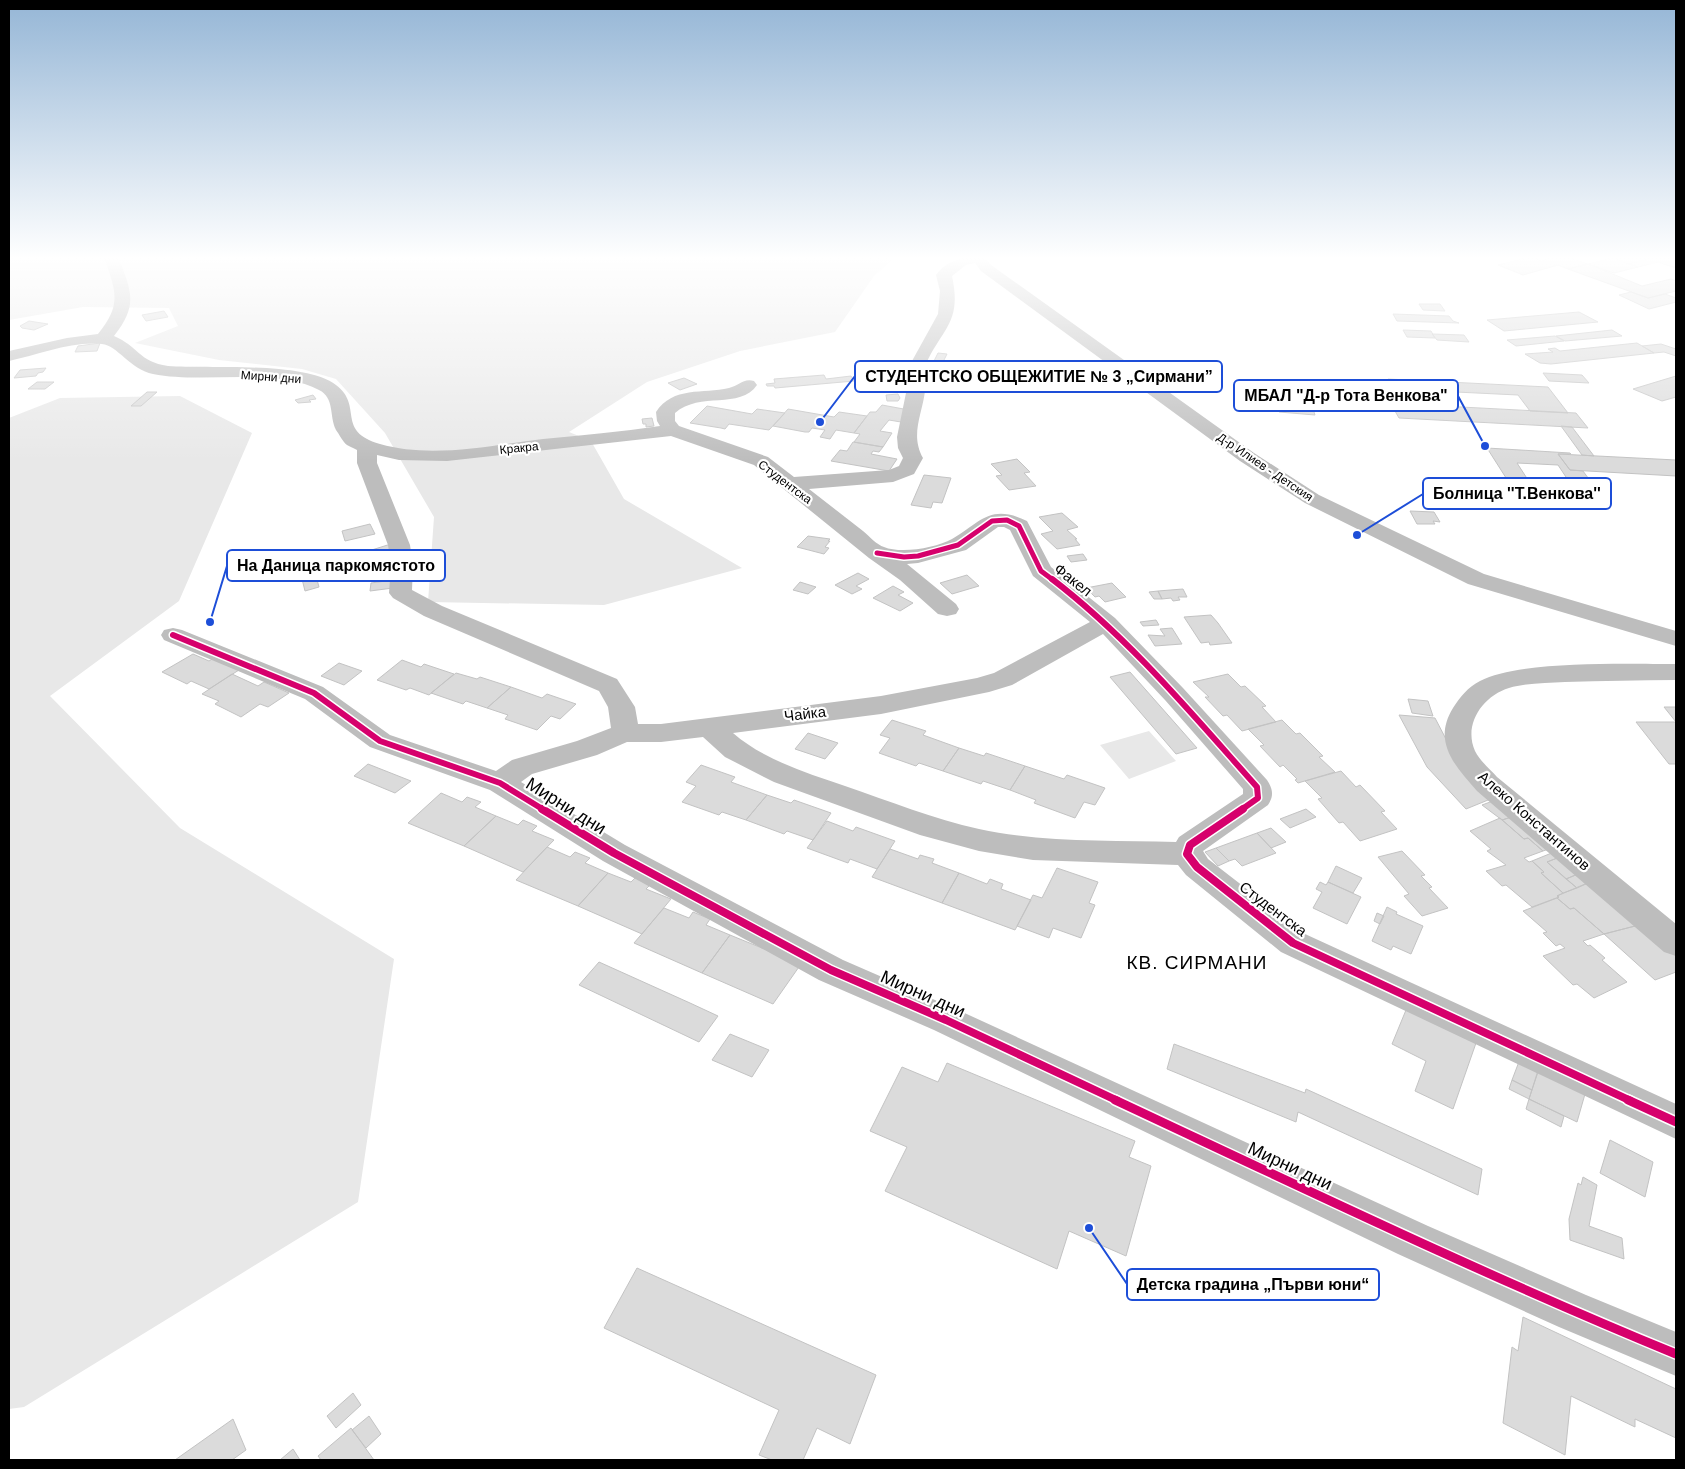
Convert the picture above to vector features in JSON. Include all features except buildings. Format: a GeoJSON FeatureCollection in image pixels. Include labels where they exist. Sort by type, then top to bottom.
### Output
{"type":"FeatureCollection","features":[{"type":"Feature","properties":{"kind":"street"},"geometry":{"type":"LineString","coordinates":[[9,356],[103,339],[114,325]]}},
{"type":"Feature","properties":{"kind":"street"},"geometry":{"type":"LineString","coordinates":[[789,484],[893,476],[907,470],[913,458],[907,445],[907,432],[914,402],[915,368],[933,337],[944,325]]}},
{"type":"Feature","properties":{"kind":"street","name":"Д-р Илиев - Детския"},"geometry":{"type":"LineString","coordinates":[[1064,325],[1247,457],[1312,499],[1476,579],[1676,639]]}},
{"type":"Feature","properties":{"kind":"street","name":"Мирни дни"},"geometry":{"type":"LineString","coordinates":[[103,339],[126,350],[146,367],[158,370],[197,373],[276,374],[314,381],[327,386],[341,402],[344,412],[343,422],[348,434],[354,441],[365,446]]}},
{"type":"Feature","properties":{"kind":"street"},"geometry":{"type":"LineString","coordinates":[[672,430],[666,422],[665,412],[673,404],[691,397],[729,393],[744,389],[748,384]]}},
{"type":"Feature","properties":{"kind":"street","name":"Студентска"},"geometry":{"type":"LineString","coordinates":[[672,430],[761,461],[877,553],[908,574],[948,609]]}},
{"type":"Feature","properties":{"kind":"street","name":"Кракра"},"geometry":{"type":"LineString","coordinates":[[365,446],[392,453],[433,455],[537,446],[672,430]]}},
{"type":"Feature","properties":{"kind":"street"},"geometry":{"type":"LineString","coordinates":[[365,446],[367,450],[367,463],[399,545],[402,565],[401,593],[432,612],[608,685],[621,703],[626,718],[624,733]]}},
{"type":"Feature","properties":{"kind":"street","name":"Факел"},"geometry":{"type":"LineString","coordinates":[[877,553],[904,557],[918,556],[958,545],[992,521],[1007,520],[1019,526],[1041,571],[1106,623]]}},
{"type":"Feature","properties":{"kind":"street"},"geometry":{"type":"LineString","coordinates":[[708,726],[735,750],[784,775],[931,827],[979,840],[1032,849],[1187,854],[1190,845],[1258,798],[1257,786],[1174,694],[1106,623]]}},
{"type":"Feature","properties":{"kind":"street","name":"Чайка"},"geometry":{"type":"LineString","coordinates":[[500,783],[522,767],[587,748],[624,733],[661,733],[881,705],[980,686],[1003,679],[1106,623]]}},
{"type":"Feature","properties":{"kind":"street","name":"Мирни дни"},"geometry":{"type":"LineString","coordinates":[[173,635],[314,693],[380,741],[500,783],[614,853],[831,970],[946,1020],[1413,1240],[1574,1312],[1676,1354]]}},
{"type":"Feature","properties":{"kind":"street","name":"Алеко Константинов"},"geometry":{"type":"LineString","coordinates":[[1676,672],[1585,673],[1537,676],[1493,685],[1473,698],[1460,718],[1456,733],[1468,763],[1487,784],[1676,943]]}},
{"type":"Feature","properties":{"kind":"street","name":"Студентска"},"geometry":{"type":"LineString","coordinates":[[1187,854],[1197,866],[1294,944],[1676,1122]]}},
{"type":"Feature","properties":{"kind":"shaded area"},"geometry":{"type":"Polygon","coordinates":[[[177,325],[840,325],[835,332],[740,351],[647,382],[569,432],[591,441],[624,499],[742,568],[604,605],[428,602],[434,517],[385,433],[336,379],[302,369],[219,360],[135,343],[178,326],[177,325]]]}},
{"type":"Feature","properties":{"kind":"shaded area"},"geometry":{"type":"Polygon","coordinates":[[[180,396],[252,433],[179,601],[50,696],[180,828],[394,959],[358,1202],[24,1407],[9,1409],[9,418],[60,398],[180,396]]]}},
{"type":"Feature","properties":{"kind":"shaded area"},"geometry":{"type":"Polygon","coordinates":[[[1149,731],[1176,761],[1129,779],[1100,745],[1149,731]]]}},
{"type":"Feature","properties":{"kind":"cycle path"},"geometry":{"type":"LineString","coordinates":[[877,553],[904,557],[918,556],[958,545],[992,521],[1007,520],[1019,526],[1041,571],[1106,623],[1174,694],[1257,787],[1258,798],[1190,845],[1187,854],[1197,867],[1293,943],[1676,1122]]}},
{"type":"Feature","properties":{"kind":"cycle path"},"geometry":{"type":"LineString","coordinates":[[173,635],[314,693],[380,741],[500,783],[614,853],[831,970],[946,1020],[1413,1240],[1574,1312],[1676,1354]]}},
{"type":"Feature","properties":{"kind":"place","name":"СТУДЕНТСКО ОБЩЕЖИТИЕ № 3 „Сирмани”"},"geometry":{"type":"Point","coordinates":[820,422]}},
{"type":"Feature","properties":{"kind":"place","name":"МБАЛ \"Д-р Тота Венкова\""},"geometry":{"type":"Point","coordinates":[1485,446]}},
{"type":"Feature","properties":{"kind":"place","name":"Болница ''Т.Венкова''"},"geometry":{"type":"Point","coordinates":[1357,535]}},
{"type":"Feature","properties":{"kind":"place","name":"На Даница паркомястото"},"geometry":{"type":"Point","coordinates":[210,622]}},
{"type":"Feature","properties":{"kind":"place","name":"Детска градина „Първи юни“"},"geometry":{"type":"Point","coordinates":[1089,1228]}},
{"type":"Feature","properties":{"kind":"district","name":"КВ. СИРМАНИ"},"geometry":{"type":"Point","coordinates":[1197,962]}}]}
